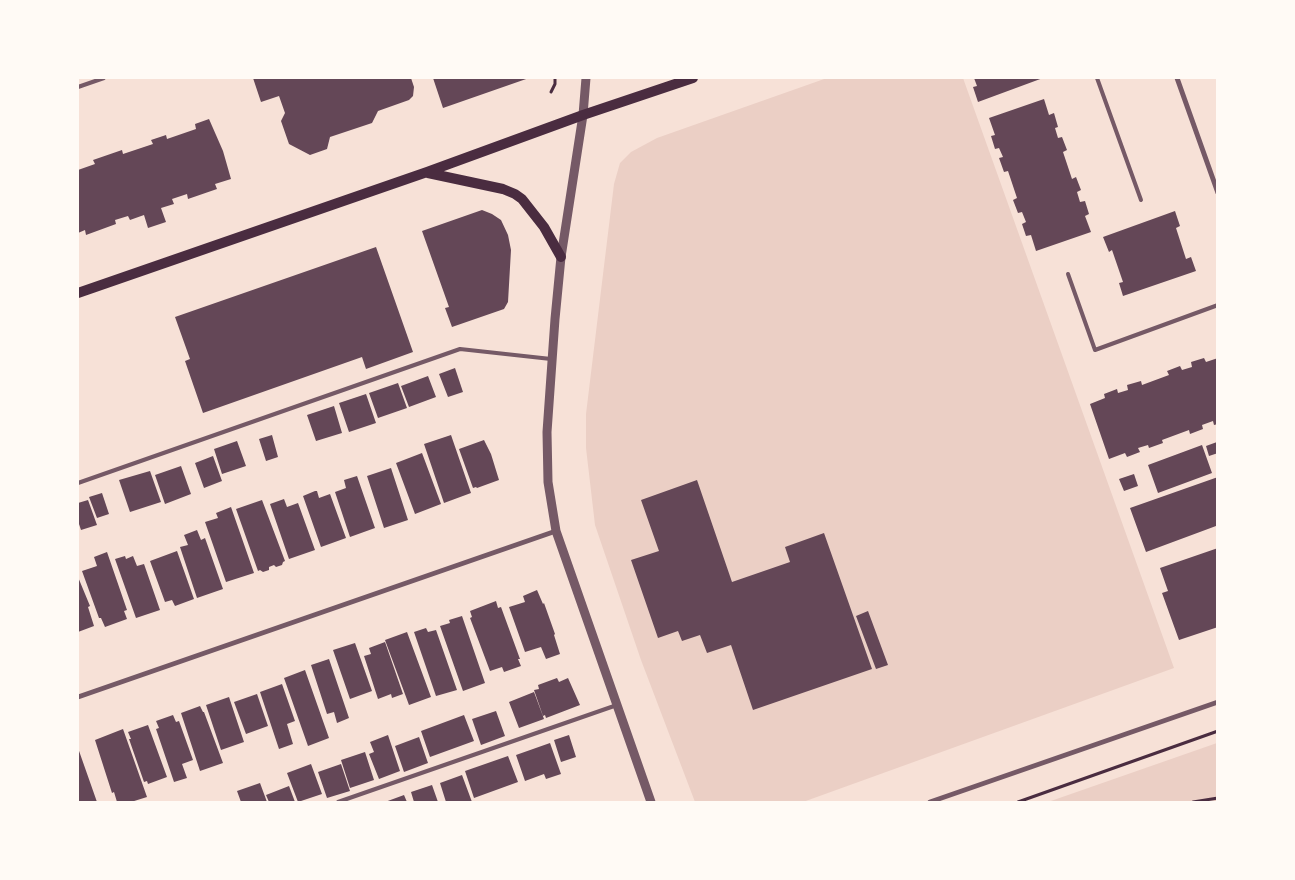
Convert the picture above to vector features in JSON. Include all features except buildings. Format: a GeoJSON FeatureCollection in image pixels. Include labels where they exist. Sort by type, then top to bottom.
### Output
{"type":"FeatureCollection","features":[{"type":"Feature","properties":{"kind":"main road"},"geometry":{"type":"LineString","coordinates":[[78,293],[693,78]]}},
{"type":"Feature","properties":{"kind":"main road"},"geometry":{"type":"LineString","coordinates":[[427,172],[503,189],[515,194],[522,199],[544,227],[561,258]]}},
{"type":"Feature","properties":{"kind":"street"},"geometry":{"type":"LineString","coordinates":[[586,78],[583,115],[561,258],[547,432],[548,482],[556,531],[651,802]]}},
{"type":"Feature","properties":{"kind":"street"},"geometry":{"type":"LineString","coordinates":[[1178,78],[1218,193]]}},
{"type":"Feature","properties":{"kind":"street"},"geometry":{"type":"LineString","coordinates":[[78,698],[556,531]]}},
{"type":"Feature","properties":{"kind":"street"},"geometry":{"type":"LineString","coordinates":[[930,802],[1218,702]]}},
{"type":"Feature","properties":{"kind":"lane"},"geometry":{"type":"LineString","coordinates":[[78,87],[104,78]]}},
{"type":"Feature","properties":{"kind":"lane"},"geometry":{"type":"LineString","coordinates":[[1097,78],[1141,200]]}},
{"type":"Feature","properties":{"kind":"lane"},"geometry":{"type":"LineString","coordinates":[[1068,274],[1095,350],[1218,305]]}},
{"type":"Feature","properties":{"kind":"lane"},"geometry":{"type":"LineString","coordinates":[[78,483],[460,349],[552,359]]}},
{"type":"Feature","properties":{"kind":"lane"},"geometry":{"type":"LineString","coordinates":[[338,802],[617,704]]}},
{"type":"Feature","properties":{"kind":"path"},"geometry":{"type":"LineString","coordinates":[[551,92],[555,84],[555,78]]}},
{"type":"Feature","properties":{"kind":"path"},"geometry":{"type":"LineString","coordinates":[[1018,802],[1218,731]]}},
{"type":"Feature","properties":{"kind":"path"},"geometry":{"type":"LineString","coordinates":[[1193,802],[1218,798]]}},
{"type":"Feature","properties":{"kind":"shaded area"},"geometry":{"type":"Polygon","coordinates":[[[827,78],[963,78],[1174,668],[803,802],[695,802],[641,660],[595,525],[586,448],[586,414],[614,184],[620,163],[631,152],[657,138],[827,78]]]}},
{"type":"Feature","properties":{"kind":"shaded area"},"geometry":{"type":"Polygon","coordinates":[[[1217,743],[1217,802],[1048,802],[1217,743]]]}}]}
